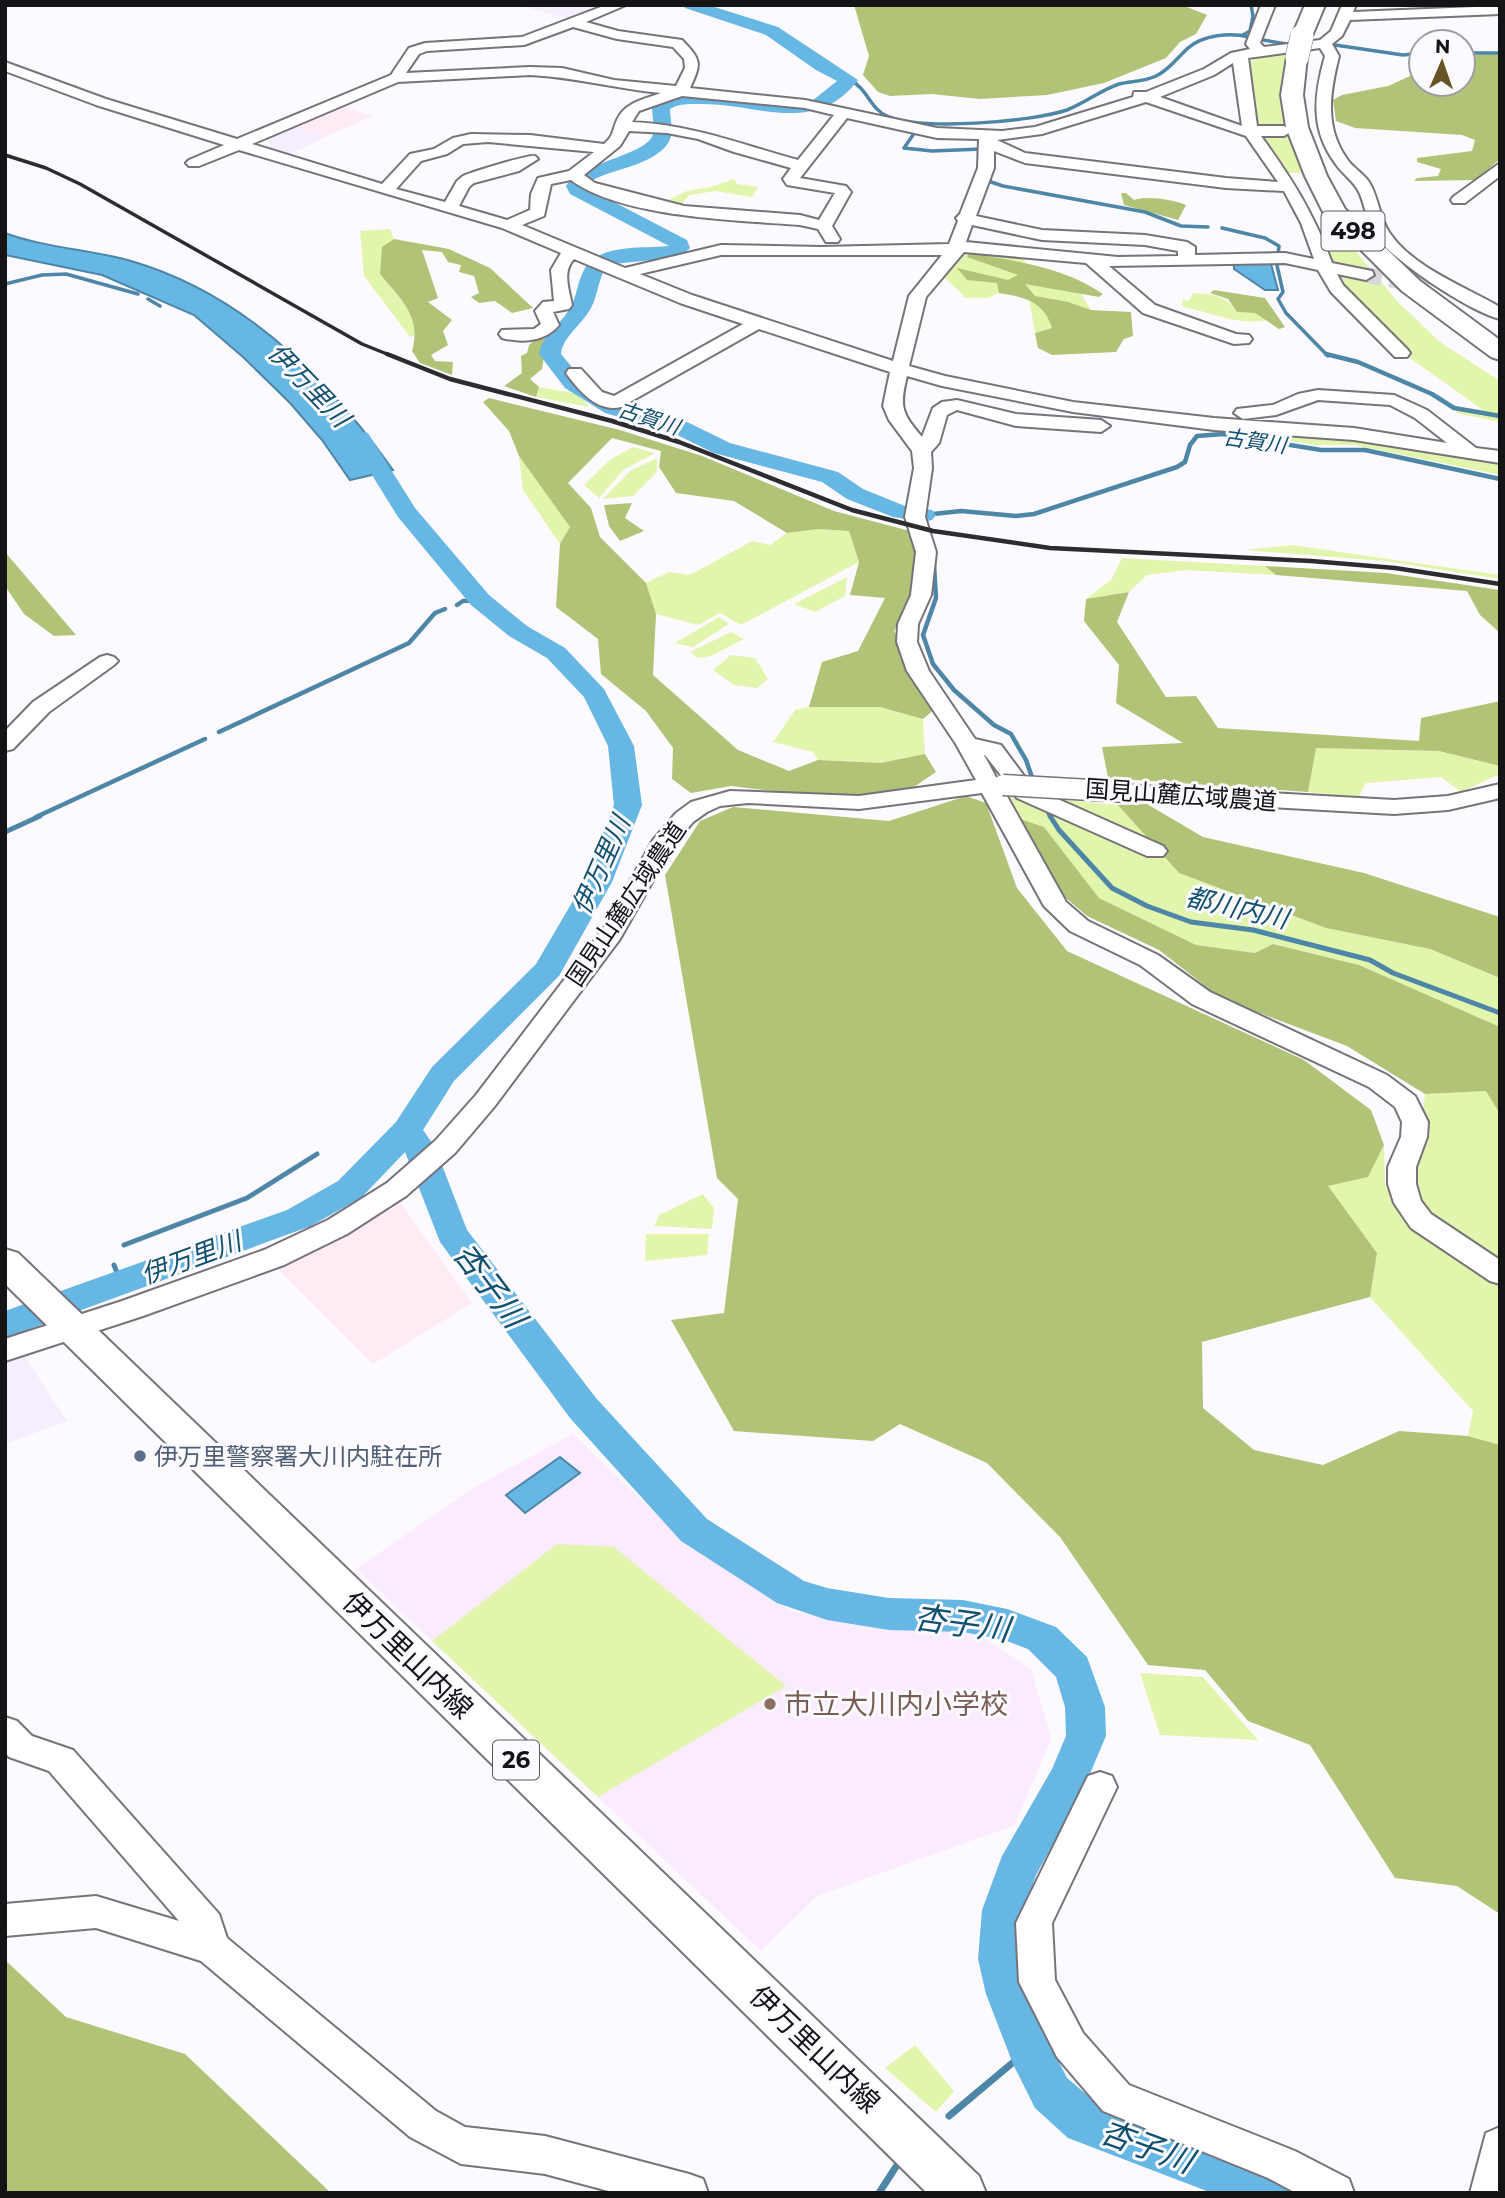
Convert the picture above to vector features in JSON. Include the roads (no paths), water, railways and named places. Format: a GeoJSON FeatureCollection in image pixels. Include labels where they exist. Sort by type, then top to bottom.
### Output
{"type":"FeatureCollection","features":[{"type":"Feature","properties":{"kind":"highway","name":"498"},"geometry":{"type":"LineString","coordinates":[[1315,5],[1299,47],[1292,95],[1308,135],[1316,176],[1335,212],[1411,286],[1500,352]]}},
{"type":"Feature","properties":{"kind":"highway"},"geometry":{"type":"LineString","coordinates":[[1335,212],[1404,300],[1449,341],[1500,376]]}},
{"type":"Feature","properties":{"kind":"highway"},"geometry":{"type":"LineString","coordinates":[[1456,321],[1500,344]]}},
{"type":"Feature","properties":{"kind":"main road","name":"伊万里山内線"},"geometry":{"type":"LineString","coordinates":[[5,1262],[962,2193]]}},
{"type":"Feature","properties":{"kind":"street"},"geometry":{"type":"LineString","coordinates":[[396,78],[415,51],[425,47],[524,41],[619,5]]}},
{"type":"Feature","properties":{"kind":"street"},"geometry":{"type":"LineString","coordinates":[[1260,51],[1253,44],[1268,5]]}},
{"type":"Feature","properties":{"kind":"street"},"geometry":{"type":"LineString","coordinates":[[194,163],[396,78],[551,71],[614,84],[805,104],[937,133],[988,139],[1037,131],[1147,97],[1209,72],[1236,56],[1324,43],[1337,33],[1347,10],[1500,10]]}},
{"type":"Feature","properties":{"kind":"street"},"geometry":{"type":"LineString","coordinates":[[572,23],[617,35],[677,43],[693,64],[681,92],[634,108],[623,126],[620,138],[605,149],[578,178]]}},
{"type":"Feature","properties":{"kind":"street"},"geometry":{"type":"LineString","coordinates":[[1308,135],[1321,116],[1321,93],[1332,56],[1324,43]]}},
{"type":"Feature","properties":{"kind":"street"},"geometry":{"type":"LineString","coordinates":[[1236,56],[1241,58],[1250,131],[1286,182],[1328,267],[1329,276],[1337,288],[1401,353]]}},
{"type":"Feature","properties":{"kind":"street"},"geometry":{"type":"LineString","coordinates":[[5,66],[101,102],[384,190],[508,225],[619,271],[757,323],[901,370],[1000,394],[1073,407],[1214,424],[1354,434],[1500,457]]}},
{"type":"Feature","properties":{"kind":"street"},"geometry":{"type":"LineString","coordinates":[[1113,90],[1147,97],[1232,128],[1308,135],[1362,183],[1369,194],[1380,231],[1394,247],[1418,266],[1500,314]]}},
{"type":"Feature","properties":{"kind":"street"},"geometry":{"type":"LineString","coordinates":[[824,226],[843,192],[840,189],[793,182],[791,179],[844,112]]}},
{"type":"Feature","properties":{"kind":"street"},"geometry":{"type":"LineString","coordinates":[[623,126],[661,128],[702,135],[739,149],[801,166]]}},
{"type":"Feature","properties":{"kind":"street"},"geometry":{"type":"LineString","coordinates":[[384,190],[394,185],[405,167],[415,158],[442,152],[459,141],[477,138],[521,140],[605,149]]}},
{"type":"Feature","properties":{"kind":"street"},"geometry":{"type":"LineString","coordinates":[[988,139],[1013,155],[1025,158],[1226,183],[1286,182],[1316,176]]}},
{"type":"Feature","properties":{"kind":"street"},"geometry":{"type":"LineString","coordinates":[[988,139],[986,168],[964,218],[955,248],[918,296],[892,406],[898,420],[916,440],[921,451],[923,468],[915,514],[926,552],[921,595],[908,624],[906,642],[918,671],[995,785],[1056,906],[1079,926],[1149,960],[1202,998],[1378,1081],[1406,1102],[1415,1122],[1414,1137],[1402,1167],[1402,1184],[1408,1203],[1421,1221],[1500,1274]]}},
{"type":"Feature","properties":{"kind":"street"},"geometry":{"type":"LineString","coordinates":[[450,209],[464,184],[470,179],[513,169],[530,159]]}},
{"type":"Feature","properties":{"kind":"street"},"geometry":{"type":"LineString","coordinates":[[1459,200],[1500,168]]}},
{"type":"Feature","properties":{"kind":"street"},"geometry":{"type":"LineString","coordinates":[[508,225],[538,213],[539,194],[544,181],[578,178],[641,202],[715,214],[800,220],[824,226],[832,237],[835,252]]}},
{"type":"Feature","properties":{"kind":"street"},"geometry":{"type":"LineString","coordinates":[[703,252],[707,242],[705,233],[715,214]]}},
{"type":"Feature","properties":{"kind":"street"},"geometry":{"type":"LineString","coordinates":[[964,218],[1042,235],[1145,240],[1187,247],[1187,262]]}},
{"type":"Feature","properties":{"kind":"street"},"geometry":{"type":"LineString","coordinates":[[619,271],[721,250],[835,252],[997,248],[1092,260],[1187,262],[1277,258],[1366,275]]}},
{"type":"Feature","properties":{"kind":"street"},"geometry":{"type":"LineString","coordinates":[[508,334],[538,334],[550,325],[544,311],[548,306],[563,305],[557,286],[557,274],[564,258],[573,251]]}},
{"type":"Feature","properties":{"kind":"street"},"geometry":{"type":"LineString","coordinates":[[1092,260],[1149,309],[1234,339],[1243,339]]}},
{"type":"Feature","properties":{"kind":"street"},"geometry":{"type":"LineString","coordinates":[[1433,288],[1500,294]]}},
{"type":"Feature","properties":{"kind":"street"},"geometry":{"type":"LineString","coordinates":[[575,373],[596,396],[615,403],[757,323]]}},
{"type":"Feature","properties":{"kind":"street"},"geometry":{"type":"LineString","coordinates":[[1214,424],[1217,419],[1230,414],[1276,411],[1304,398],[1318,395],[1394,400],[1420,414],[1466,446],[1469,452]]}},
{"type":"Feature","properties":{"kind":"street"},"geometry":{"type":"LineString","coordinates":[[921,451],[930,443],[939,412],[948,406],[957,405],[1016,420],[1055,424],[1137,428],[1153,426],[1163,418]]}},
{"type":"Feature","properties":{"kind":"street"},"geometry":{"type":"LineString","coordinates":[[5,744],[41,707],[107,661]]}},
{"type":"Feature","properties":{"kind":"street"},"geometry":{"type":"LineString","coordinates":[[967,744],[993,750],[1025,793],[1082,821],[1120,834],[1155,851]]}},
{"type":"Feature","properties":{"kind":"street","name":"国見山麓広域農道"},"geometry":{"type":"LineString","coordinates":[[73,1328],[266,1263],[332,1230],[391,1194],[456,1136],[616,928],[663,842],[687,814],[702,804],[750,796],[805,801],[878,802],[953,788],[995,785],[1335,806],[1401,807],[1445,805],[1500,791]]}},
{"type":"Feature","properties":{"kind":"street"},"geometry":{"type":"LineString","coordinates":[[5,1350],[73,1328]]}},
{"type":"Feature","properties":{"kind":"street"},"geometry":{"type":"LineString","coordinates":[[5,1731],[21,1747],[61,1760],[206,1926],[212,1948]]}},
{"type":"Feature","properties":{"kind":"street"},"geometry":{"type":"LineString","coordinates":[[1100,1787],[1034,1923],[1037,1982],[1070,2045],[1116,2098],[1281,2164],[1335,2193]]}},
{"type":"Feature","properties":{"kind":"street"},"geometry":{"type":"LineString","coordinates":[[5,1920],[96,1912],[212,1948],[423,2123],[461,2145],[545,2155],[689,2193]]}},
{"type":"Feature","properties":{"kind":"street"},"geometry":{"type":"LineString","coordinates":[[1489,2193],[1500,2146]]}},
{"type":"Feature","properties":{"kind":"water"},"geometry":{"type":"Polygon","coordinates":[[[5,233],[131,261],[171,275],[210,294],[246,317],[311,372],[368,436],[393,470],[350,480],[322,440],[290,403],[243,357],[194,315],[102,275],[5,255],[5,233]]]}},
{"type":"Feature","properties":{"kind":"water"},"geometry":{"type":"Polygon","coordinates":[[[1270,260],[1278,290],[1265,290],[1234,269],[1234,261],[1270,260]]]}},
{"type":"Feature","properties":{"kind":"water"},"geometry":{"type":"Polygon","coordinates":[[[560,1457],[580,1473],[525,1513],[506,1495],[560,1457]]]}},
{"type":"Feature","properties":{"kind":"waterway","name":"古賀川"},"geometry":{"type":"LineString","coordinates":[[691,5],[772,31],[822,66],[849,80],[818,105],[805,109],[728,100],[671,101],[661,107],[662,136],[655,146],[645,153],[584,177],[575,186],[577,190],[680,244],[680,248],[672,252],[625,255],[600,262],[593,271],[582,306],[571,323],[552,341],[550,354],[573,383],[613,408],[677,426],[722,448],[830,477],[855,494],[901,512],[924,515]]}},
{"type":"Feature","properties":{"kind":"waterway"},"geometry":{"type":"LineString","coordinates":[[1243,35],[1250,31],[1253,16],[1251,5]]}},
{"type":"Feature","properties":{"kind":"waterway"},"geometry":{"type":"LineString","coordinates":[[849,80],[860,88],[881,113],[903,121],[949,124],[1003,121],[1067,110],[1119,84],[1151,78],[1165,70],[1188,48],[1209,37],[1249,37]]}},
{"type":"Feature","properties":{"kind":"waterway"},"geometry":{"type":"LineString","coordinates":[[1263,40],[1292,45]]}},
{"type":"Feature","properties":{"kind":"waterway"},"geometry":{"type":"LineString","coordinates":[[1335,45],[1407,55]]}},
{"type":"Feature","properties":{"kind":"waterway"},"geometry":{"type":"LineString","coordinates":[[1477,53],[1500,53]]}},
{"type":"Feature","properties":{"kind":"waterway"},"geometry":{"type":"LineString","coordinates":[[915,132],[904,148],[932,151],[982,149]]}},
{"type":"Feature","properties":{"kind":"waterway"},"geometry":{"type":"LineString","coordinates":[[989,175],[991,182],[1003,186],[1145,212],[1181,226],[1208,227]]}},
{"type":"Feature","properties":{"kind":"waterway"},"geometry":{"type":"LineString","coordinates":[[1222,228],[1265,238],[1279,246],[1278,255]]}},
{"type":"Feature","properties":{"kind":"waterway"},"geometry":{"type":"LineString","coordinates":[[1276,261],[1283,292],[1278,299],[1286,313],[1326,354]]}},
{"type":"Feature","properties":{"kind":"waterway"},"geometry":{"type":"LineString","coordinates":[[5,284],[42,275],[66,274],[138,294]]}},
{"type":"Feature","properties":{"kind":"waterway"},"geometry":{"type":"LineString","coordinates":[[148,299],[160,306]]}},
{"type":"Feature","properties":{"kind":"waterway"},"geometry":{"type":"LineString","coordinates":[[1326,354],[1358,362],[1432,394],[1454,408],[1500,416]]}},
{"type":"Feature","properties":{"kind":"waterway","name":"古賀川"},"geometry":{"type":"LineString","coordinates":[[925,520],[924,515],[961,511],[1016,516],[1034,514],[1177,467],[1185,462],[1190,445],[1197,436],[1223,434],[1321,450],[1365,450],[1500,479]]}},
{"type":"Feature","properties":{"kind":"waterway","name":"伊万里川"},"geometry":{"type":"LineString","coordinates":[[360,438],[406,512],[480,600],[518,631],[556,653],[595,694],[621,746],[628,805],[598,882],[548,969],[443,1074],[407,1130]]}},
{"type":"Feature","properties":{"kind":"waterway","name":"都川内川"},"geometry":{"type":"LineString","coordinates":[[934,565],[936,598],[923,635],[933,664],[954,690],[994,725],[1011,734],[1026,760],[1034,783]]}},
{"type":"Feature","properties":{"kind":"waterway"},"geometry":{"type":"LineString","coordinates":[[457,605],[463,601],[480,600]]}},
{"type":"Feature","properties":{"kind":"waterway"},"geometry":{"type":"LineString","coordinates":[[219,732],[409,643],[435,613],[445,609]]}},
{"type":"Feature","properties":{"kind":"waterway"},"geometry":{"type":"LineString","coordinates":[[36,817],[205,739]]}},
{"type":"Feature","properties":{"kind":"waterway","name":"都川内川"},"geometry":{"type":"LineString","coordinates":[[1044,805],[1051,817]]}},
{"type":"Feature","properties":{"kind":"waterway"},"geometry":{"type":"LineString","coordinates":[[5,832],[40,816]]}},
{"type":"Feature","properties":{"kind":"waterway","name":"都川内川"},"geometry":{"type":"LineString","coordinates":[[1050,816],[1059,830],[1112,888],[1147,906],[1191,922],[1253,930],[1370,960],[1393,973],[1500,1013]]}},
{"type":"Feature","properties":{"kind":"waterway","name":"伊万里川"},"geometry":{"type":"LineString","coordinates":[[5,1325],[299,1218],[350,1189],[407,1130]]}},
{"type":"Feature","properties":{"kind":"waterway","name":"杏子川"},"geometry":{"type":"LineString","coordinates":[[407,1130],[419,1147],[452,1234],[583,1408],[694,1530],[791,1592],[827,1604],[889,1614],[963,1616],[1007,1625],[1042,1638],[1073,1669],[1085,1707],[1086,1736],[1069,1777],[1017,1869],[1003,1910],[1000,1959],[1008,1994],[1029,2049],[1051,2093],[1084,2122],[1274,2193]]}},
{"type":"Feature","properties":{"kind":"waterway"},"geometry":{"type":"LineString","coordinates":[[124,1245],[247,1198],[317,1154]]}},
{"type":"Feature","properties":{"kind":"waterway"},"geometry":{"type":"LineString","coordinates":[[114,1265],[121,1283]]}},
{"type":"Feature","properties":{"kind":"waterway"},"geometry":{"type":"LineString","coordinates":[[949,2116],[1029,2049]]}},
{"type":"Feature","properties":{"kind":"waterway"},"geometry":{"type":"LineString","coordinates":[[879,2193],[899,2162]]}},
{"type":"Feature","properties":{"kind":"tunnel"},"geometry":{"type":"LineString","coordinates":[[1366,275],[1433,287]]}},
{"type":"Feature","properties":{"kind":"railway"},"geometry":{"type":"LineString","coordinates":[[5,155],[46,168],[80,184],[362,344],[387,354]]}},
{"type":"Feature","properties":{"kind":"railway"},"geometry":{"type":"LineString","coordinates":[[387,354],[450,379],[612,421],[679,442],[852,510],[933,531],[1050,548],[1311,561],[1395,568],[1500,584]]}},
{"type":"Feature","properties":{"kind":"railway"},"geometry":{"type":"LineString","coordinates":[[387,354],[392,356]]}},
{"type":"Feature","properties":{"kind":"place","name":"伊万里警察署大川内駐在所"},"geometry":{"type":"Point","coordinates":[140,1456]}},
{"type":"Feature","properties":{"kind":"place","name":"市立大川内小学校"},"geometry":{"type":"Point","coordinates":[770,1704]}}]}
